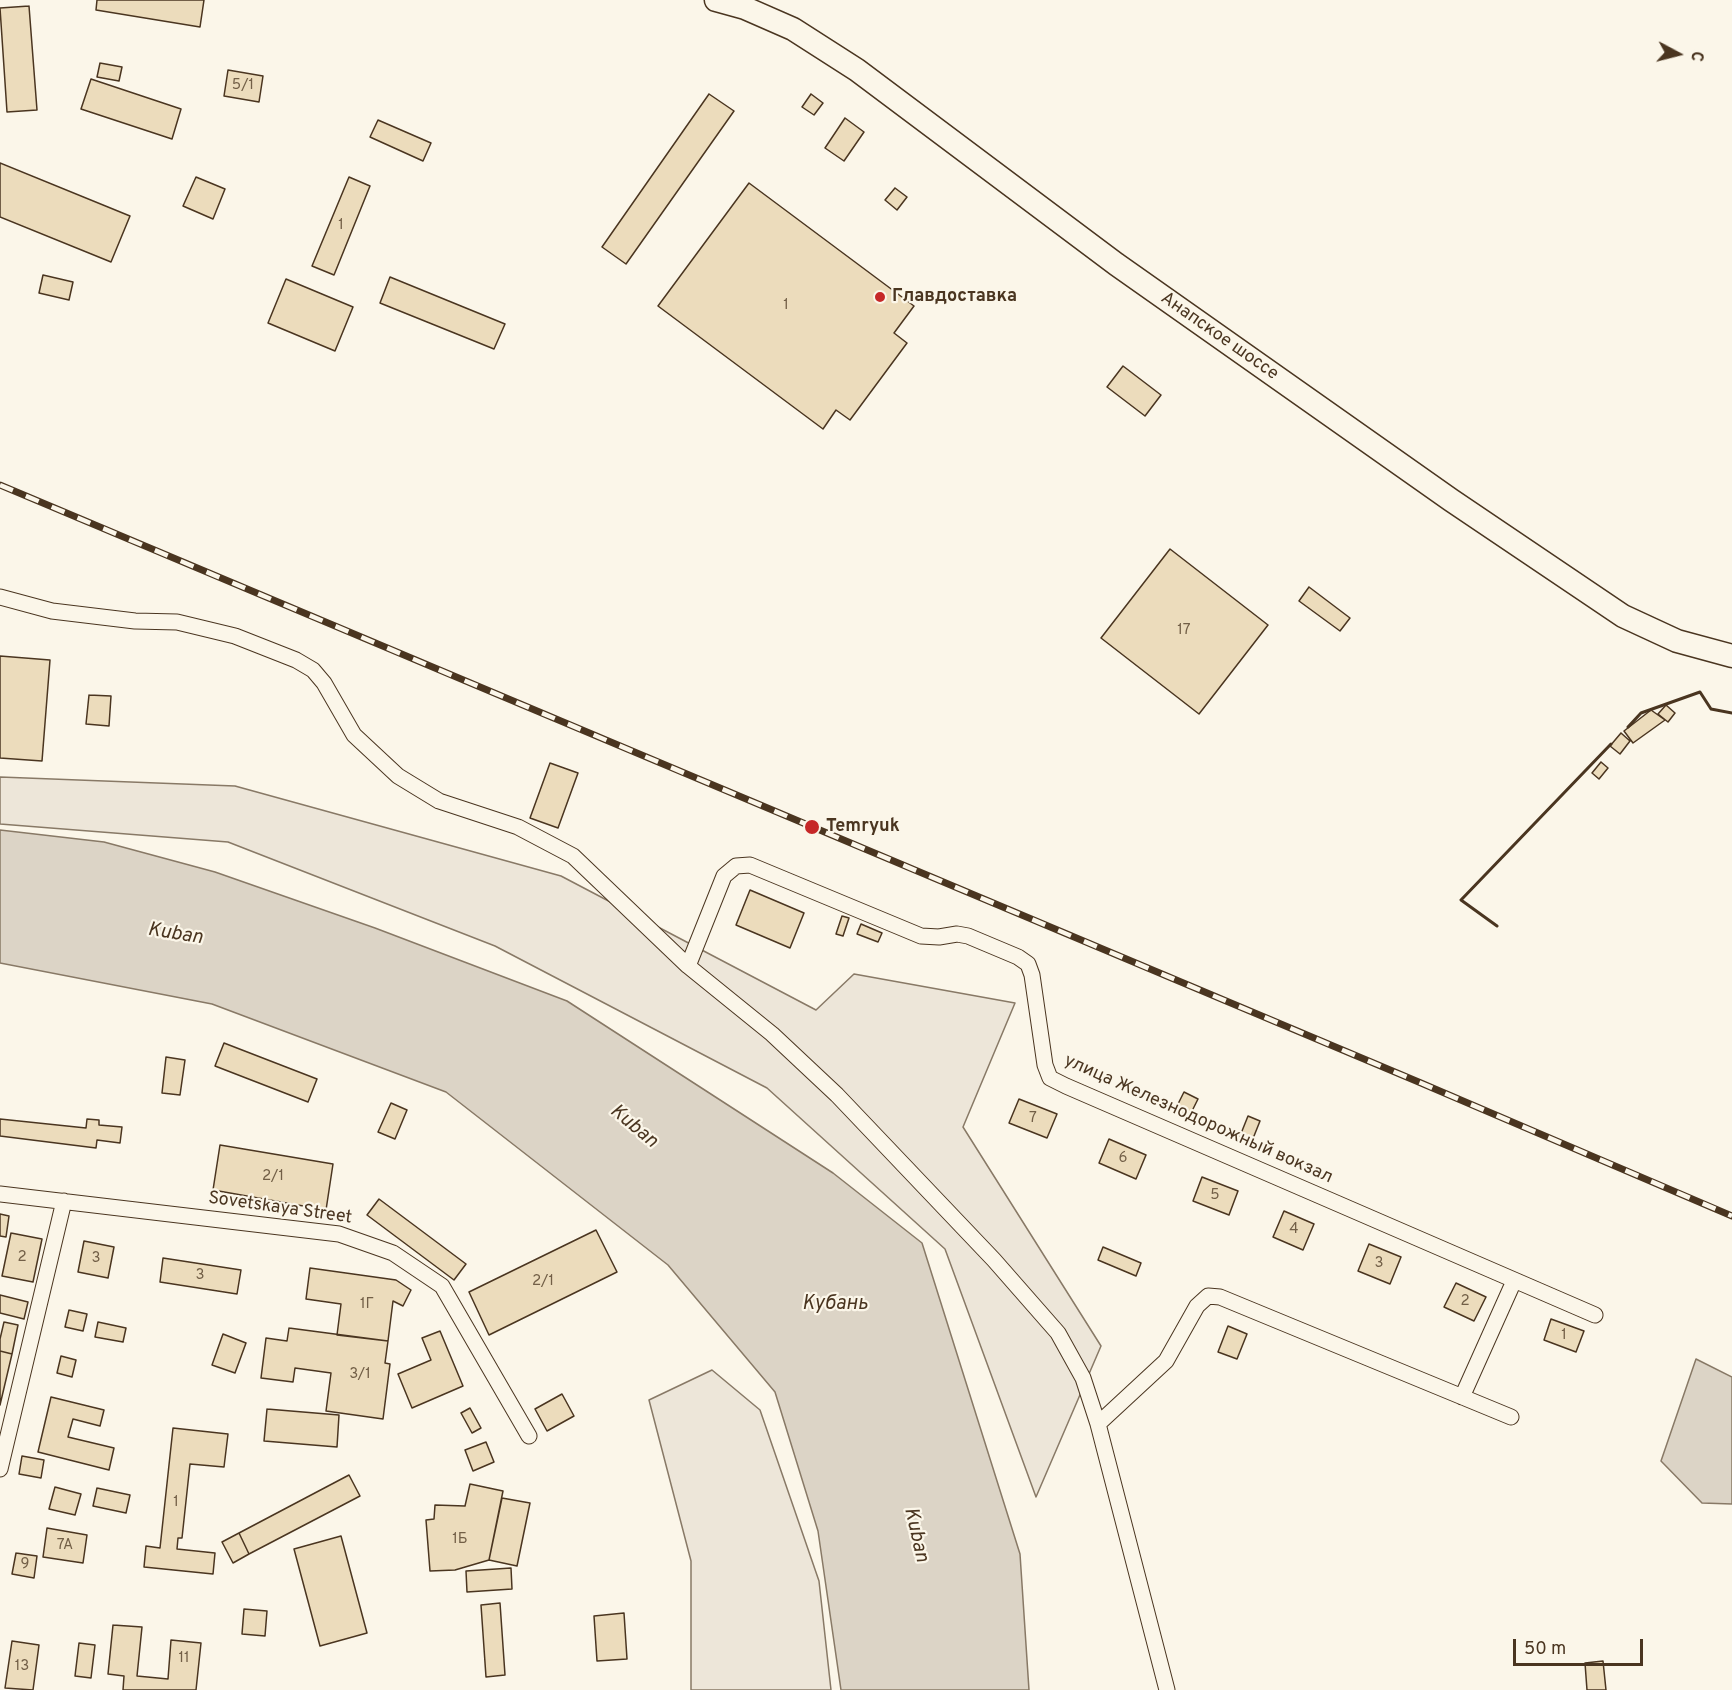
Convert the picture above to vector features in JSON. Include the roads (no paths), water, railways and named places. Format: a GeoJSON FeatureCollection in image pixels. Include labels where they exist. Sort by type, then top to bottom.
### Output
{"type":"FeatureCollection","features":[{"type":"Feature","properties":{"kind":"street","name":"Анапское шоссе"},"geometry":{"type":"LineString","coordinates":[[716,0],[745,8],[793,28],[857,70],[1125,271],[1451,500],[1623,616],[1677,641],[1732,656]]}},
{"type":"Feature","properties":{"kind":"street"},"geometry":{"type":"LineString","coordinates":[[0,597],[52,612],[135,621],[177,622],[235,636],[296,660],[313,670],[324,683],[354,735],[398,776],[439,801],[518,827],[573,856],[688,966],[772,1034],[837,1095],[994,1260],[1058,1333],[1083,1378],[1098,1424],[1167,1690]]}},
{"type":"Feature","properties":{"kind":"street","name":"улица Железнодорожный вокзал"},"geometry":{"type":"LineString","coordinates":[[688,966],[724,876],[736,866],[750,865],[921,936],[939,937],[957,934],[968,936],[1018,957],[1028,964],[1032,975],[1050,1078],[1595,1315]]}},
{"type":"Feature","properties":{"kind":"street","name":"Sovetskaya Street"},"geometry":{"type":"LineString","coordinates":[[0,1194],[339,1234],[393,1252],[442,1286],[529,1436]]}},
{"type":"Feature","properties":{"kind":"street"},"geometry":{"type":"LineString","coordinates":[[0,1469],[64,1201]]}},
{"type":"Feature","properties":{"kind":"street"},"geometry":{"type":"LineString","coordinates":[[1462,1397],[1514,1281]]}},
{"type":"Feature","properties":{"kind":"street"},"geometry":{"type":"LineString","coordinates":[[1098,1424],[1166,1361],[1197,1306],[1208,1296],[1220,1297],[1510,1417]]}},
{"type":"Feature","properties":{"kind":"water","name":"Кубань"},"geometry":{"type":"Polygon","coordinates":[[[0,830],[104,842],[215,872],[375,928],[567,1001],[833,1173],[922,1243],[1020,1554],[1029,1690],[841,1690],[818,1531],[775,1392],[668,1265],[446,1092],[212,1004],[0,963],[0,830]]]}},
{"type":"Feature","properties":{"kind":"water"},"geometry":{"type":"Polygon","coordinates":[[[1696,1359],[1732,1377],[1732,1504],[1702,1503],[1661,1461],[1696,1359]]]}},
{"type":"Feature","properties":{"kind":"railway"},"geometry":{"type":"LineString","coordinates":[[0,485],[1732,1216]]}},
{"type":"Feature","properties":{"kind":"place","name":"Главдоставка"},"geometry":{"type":"Point","coordinates":[880,297]}},
{"type":"Feature","properties":{"kind":"place","name":"Temryuk"},"geometry":{"type":"Point","coordinates":[812,827]}},
{"type":"Feature","properties":{"kind":"water label","name":"Kuban"},"geometry":{"type":"Point","coordinates":[175,935]}},
{"type":"Feature","properties":{"kind":"water label","name":"Kuban"},"geometry":{"type":"Point","coordinates":[633,1127]}},
{"type":"Feature","properties":{"kind":"water label","name":"Kuban"},"geometry":{"type":"Point","coordinates":[915,1535]}}]}
